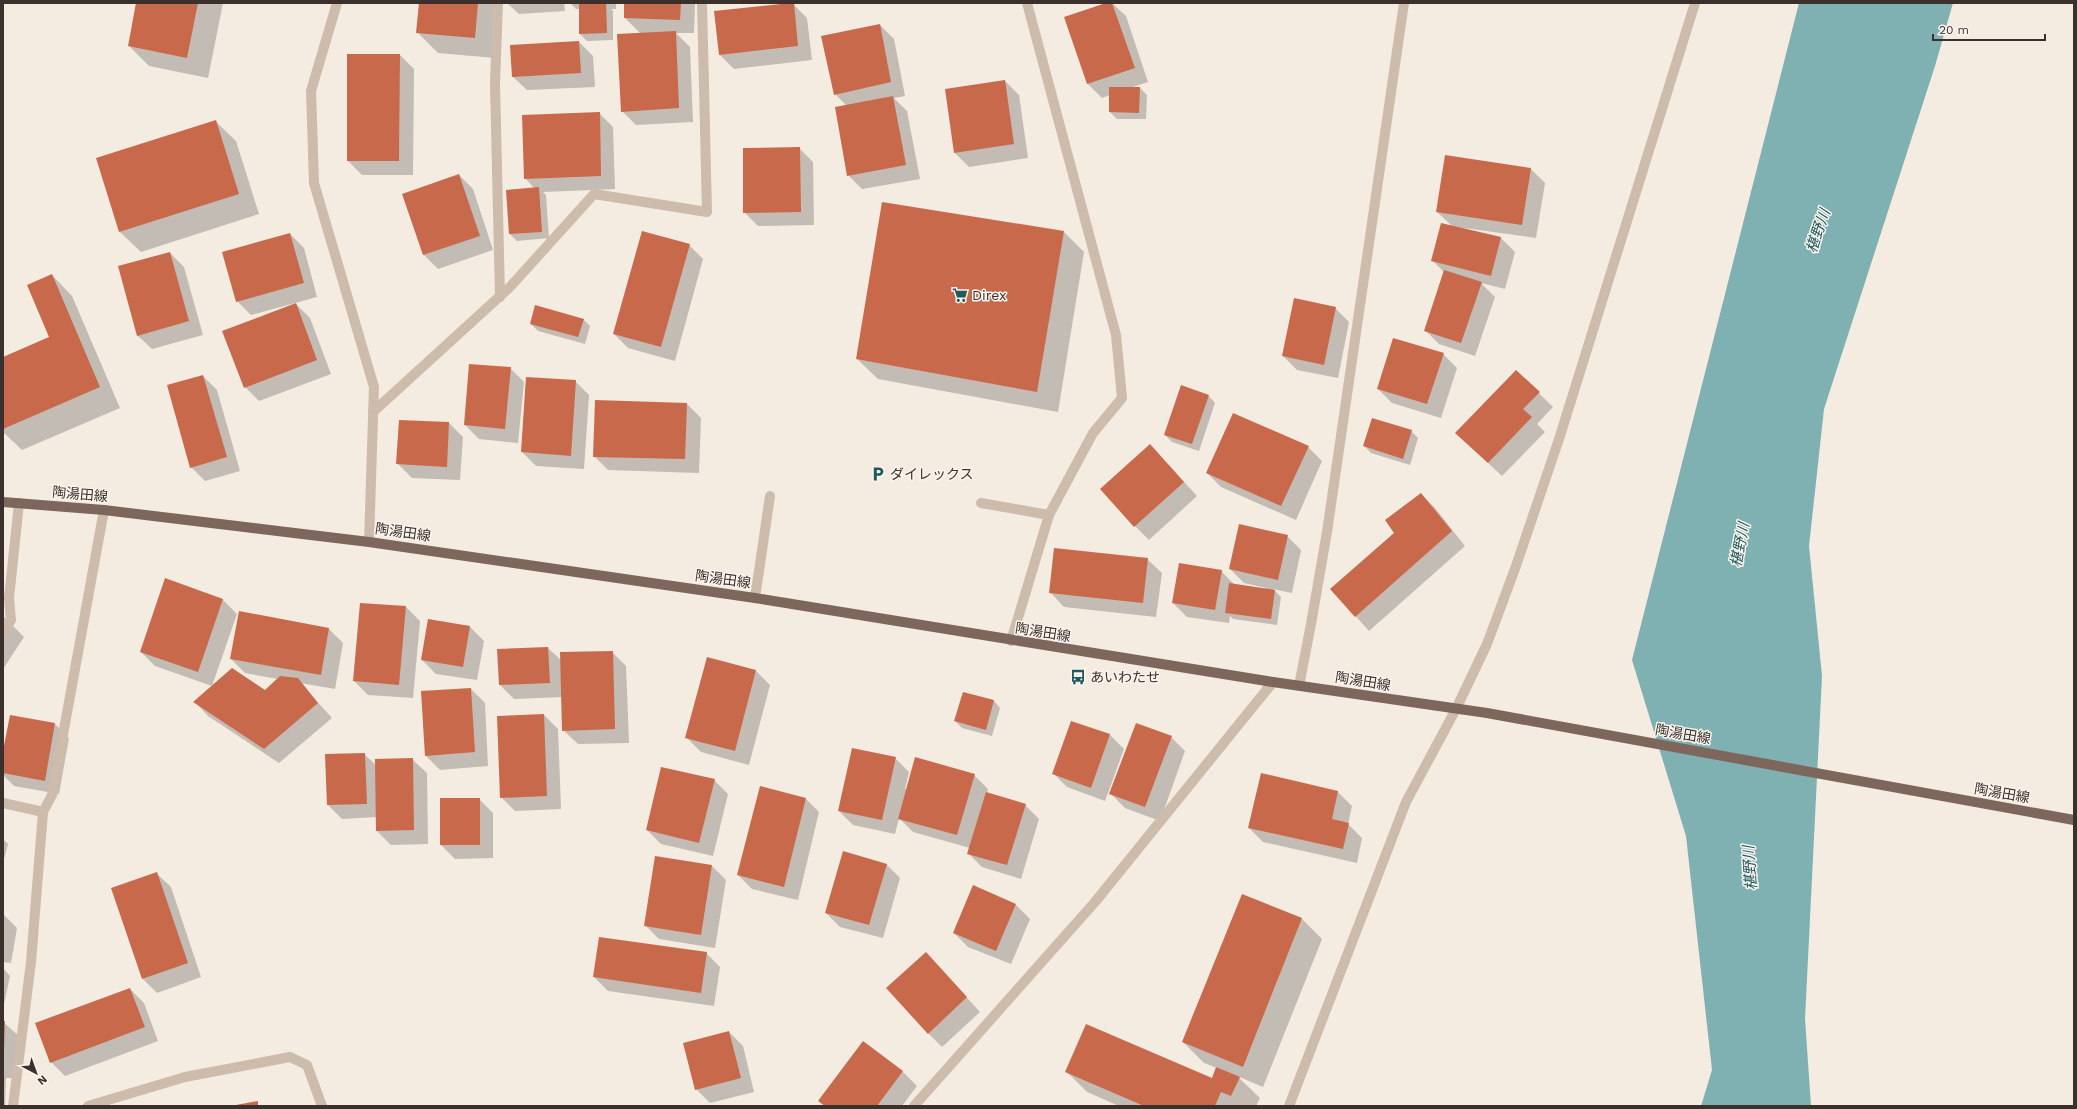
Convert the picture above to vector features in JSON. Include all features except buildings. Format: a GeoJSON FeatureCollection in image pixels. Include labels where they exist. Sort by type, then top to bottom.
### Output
{"type":"FeatureCollection","features":[{"type":"Feature","properties":{"kind":"main road","name":"陶湯田線"},"geometry":{"type":"LineString","coordinates":[[3,502],[104,510],[369,542],[755,598],[1012,641],[1299,686],[1487,713],[2074,820]]}},
{"type":"Feature","properties":{"kind":"street"},"geometry":{"type":"LineString","coordinates":[[337,3],[311,91],[314,183],[374,387],[369,542]]}},
{"type":"Feature","properties":{"kind":"street"},"geometry":{"type":"LineString","coordinates":[[498,3],[495,83],[500,296]]}},
{"type":"Feature","properties":{"kind":"street"},"geometry":{"type":"LineString","coordinates":[[373,412],[500,296],[594,194],[707,212],[702,3]]}},
{"type":"Feature","properties":{"kind":"street"},"geometry":{"type":"LineString","coordinates":[[1012,641],[1049,515],[1094,433],[1122,398],[1116,334],[1027,3]]}},
{"type":"Feature","properties":{"kind":"street"},"geometry":{"type":"LineString","coordinates":[[1299,686],[1312,624],[1328,524],[1404,3]]}},
{"type":"Feature","properties":{"kind":"street"},"geometry":{"type":"LineString","coordinates":[[1289,1106],[1406,802],[1456,709],[1487,644],[1521,552],[1560,436],[1695,3]]}},
{"type":"Feature","properties":{"kind":"street"},"geometry":{"type":"LineString","coordinates":[[755,598],[770,496]]}},
{"type":"Feature","properties":{"kind":"street"},"geometry":{"type":"LineString","coordinates":[[3,634],[11,620],[9,598],[19,503]]}},
{"type":"Feature","properties":{"kind":"street"},"geometry":{"type":"LineString","coordinates":[[981,503],[1049,515]]}},
{"type":"Feature","properties":{"kind":"street"},"geometry":{"type":"LineString","coordinates":[[13,1106],[31,962],[43,812],[52,795],[104,510]]}},
{"type":"Feature","properties":{"kind":"street"},"geometry":{"type":"LineString","coordinates":[[914,1106],[1096,902],[1273,682]]}},
{"type":"Feature","properties":{"kind":"street"},"geometry":{"type":"LineString","coordinates":[[3,803],[43,812]]}},
{"type":"Feature","properties":{"kind":"street"},"geometry":{"type":"LineString","coordinates":[[88,1106],[185,1077],[290,1057],[307,1065],[322,1106]]}},
{"type":"Feature","properties":{"kind":"water","name":"椹野川"},"geometry":{"type":"Polygon","coordinates":[[[1799,3],[1953,3],[1935,66],[1824,409],[1809,546],[1822,676],[1805,1019],[1811,1106],[1701,1106],[1712,1070],[1686,836],[1632,660],[1799,3]]]}},
{"type":"Feature","properties":{"kind":"place","name":"Direx"},"geometry":{"type":"Point","coordinates":[960,295]}},
{"type":"Feature","properties":{"kind":"place","name":"ダイレックス"},"geometry":{"type":"Point","coordinates":[878,474]}},
{"type":"Feature","properties":{"kind":"place","name":"あいわたせ"},"geometry":{"type":"Point","coordinates":[1078,677]}}]}
